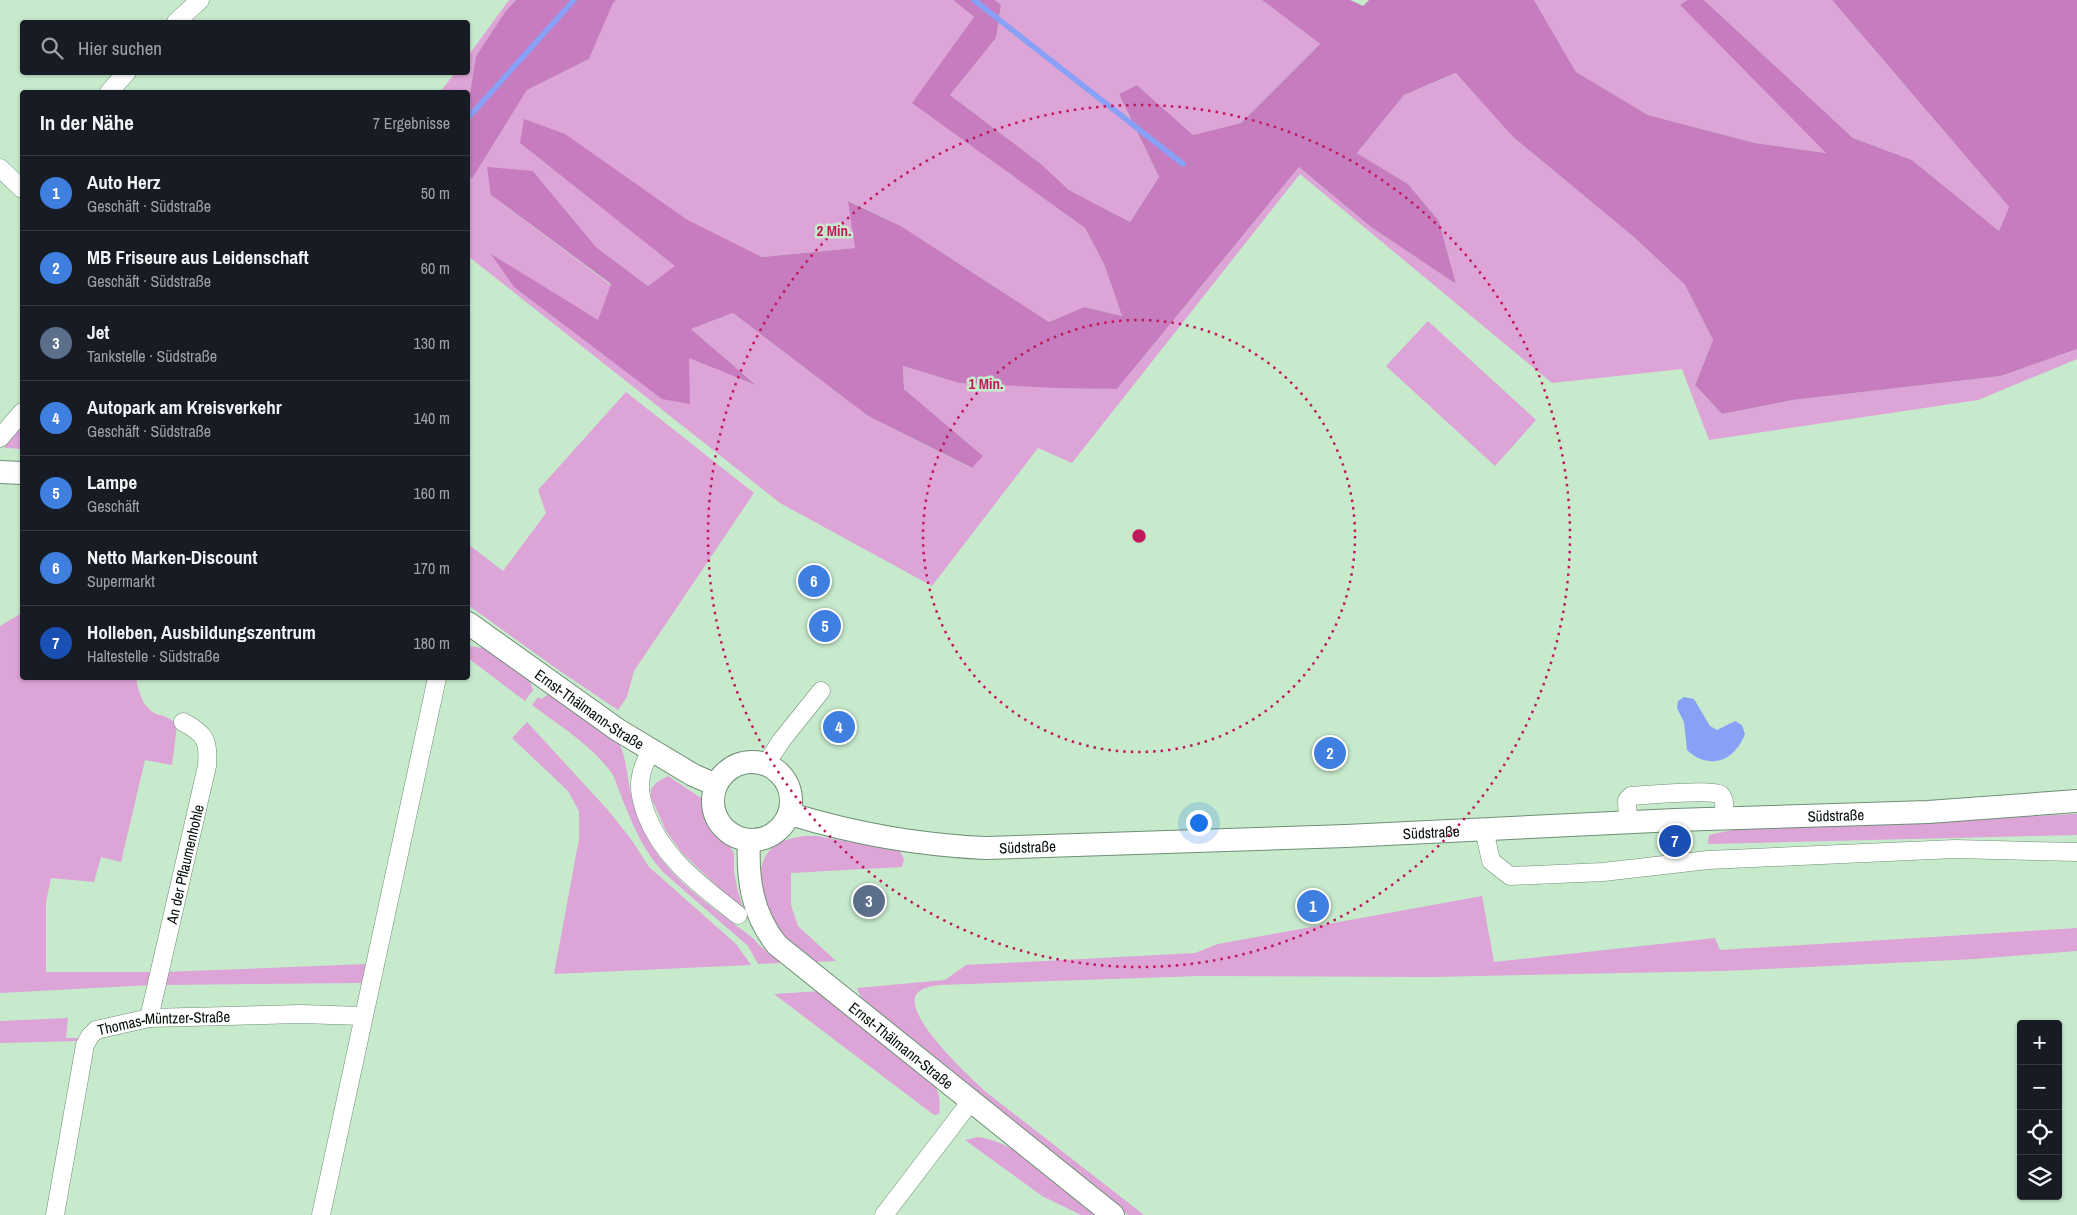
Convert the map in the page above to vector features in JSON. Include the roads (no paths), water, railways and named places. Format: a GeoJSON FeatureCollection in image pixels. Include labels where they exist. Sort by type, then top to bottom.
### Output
{"type":"FeatureCollection","features":[{"type":"Feature","properties":{"kind":"main road"},"geometry":{"type":"LineString","coordinates":[[0,472],[20,473]]}},
{"type":"Feature","properties":{"kind":"main road","name":"Ernst-Thälmann-Straße"},"geometry":{"type":"LineString","coordinates":[[470,624],[545,679],[651,751],[693,775],[716,784]]}},
{"type":"Feature","properties":{"kind":"main road"},"geometry":{"type":"LineString","coordinates":[[747,762],[766,764],[773,767],[783,776],[790,787],[792,801],[790,814],[784,825],[776,833],[765,838],[741,839],[722,827],[716,818],[713,807],[713,795],[716,784],[724,774],[735,766],[747,762]]}},
{"type":"Feature","properties":{"kind":"main road","name":"Südstraße"},"geometry":{"type":"LineString","coordinates":[[790,814],[871,836],[948,846],[985,848],[1346,836],[1928,812],[2077,801]]}},
{"type":"Feature","properties":{"kind":"main road","name":"Ernst-Thälmann-Straße"},"geometry":{"type":"LineString","coordinates":[[749,840],[749,881],[763,923],[777,945],[1113,1215]]}},
{"type":"Feature","properties":{"kind":"street"},"geometry":{"type":"LineString","coordinates":[[178,20],[200,0]]}},
{"type":"Feature","properties":{"kind":"street"},"geometry":{"type":"LineString","coordinates":[[111,90],[124,75]]}},
{"type":"Feature","properties":{"kind":"street"},"geometry":{"type":"LineString","coordinates":[[0,168],[20,186]]}},
{"type":"Feature","properties":{"kind":"street"},"geometry":{"type":"LineString","coordinates":[[0,438],[20,414]]}},
{"type":"Feature","properties":{"kind":"street"},"geometry":{"type":"LineString","coordinates":[[321,1215],[436,680]]}},
{"type":"Feature","properties":{"kind":"street"},"geometry":{"type":"LineString","coordinates":[[766,764],[781,741],[821,691]]}},
{"type":"Feature","properties":{"kind":"street","name":"An der Pflaumenhohle"},"geometry":{"type":"LineString","coordinates":[[149,1018],[207,766],[208,750],[204,737],[195,728],[183,722]]}},
{"type":"Feature","properties":{"kind":"street"},"geometry":{"type":"LineString","coordinates":[[651,751],[640,778],[641,798],[649,822],[662,845],[678,866],[738,916]]}},
{"type":"Feature","properties":{"kind":"street"},"geometry":{"type":"LineString","coordinates":[[1484,829],[1491,861],[1510,876],[1603,872],[1708,860],[1955,849],[2077,852]]}},
{"type":"Feature","properties":{"kind":"street","name":"Thomas-Müntzer-Straße"},"geometry":{"type":"LineString","coordinates":[[55,1215],[85,1045],[96,1030],[149,1018],[300,1014],[363,1016]]}},
{"type":"Feature","properties":{"kind":"street"},"geometry":{"type":"LineString","coordinates":[[884,1215],[971,1101]]}},
{"type":"Feature","properties":{"kind":"water"},"geometry":{"type":"Polygon","coordinates":[[[1684,697],[1694,699],[1710,726],[1717,730],[1735,721],[1742,725],[1745,734],[1735,751],[1720,760],[1712,761],[1704,760],[1687,750],[1684,722],[1677,708],[1678,701],[1684,697]]]}},
{"type":"Feature","properties":{"kind":"waterway"},"geometry":{"type":"LineString","coordinates":[[470,116],[574,0]]}},
{"type":"Feature","properties":{"kind":"waterway"},"geometry":{"type":"LineString","coordinates":[[974,0],[1183,164]]}},
{"type":"Feature","properties":{"kind":"place","name":"Netto Marken-Discount"},"geometry":{"type":"Point","coordinates":[814,581]}},
{"type":"Feature","properties":{"kind":"place","name":"Lampe"},"geometry":{"type":"Point","coordinates":[825,626]}},
{"type":"Feature","properties":{"kind":"place","name":"Autopark am Kreisverkehr"},"geometry":{"type":"Point","coordinates":[839,727]}},
{"type":"Feature","properties":{"kind":"place","name":"MB Friseure aus Leidenschaft"},"geometry":{"type":"Point","coordinates":[1330,753]}},
{"type":"Feature","properties":{"kind":"place","name":"Holleben, Ausbildungszentrum"},"geometry":{"type":"Point","coordinates":[1675,841]}},
{"type":"Feature","properties":{"kind":"place","name":"Jet"},"geometry":{"type":"Point","coordinates":[869,901]}},
{"type":"Feature","properties":{"kind":"place","name":"Auto Herz"},"geometry":{"type":"Point","coordinates":[1313,906]}}]}
